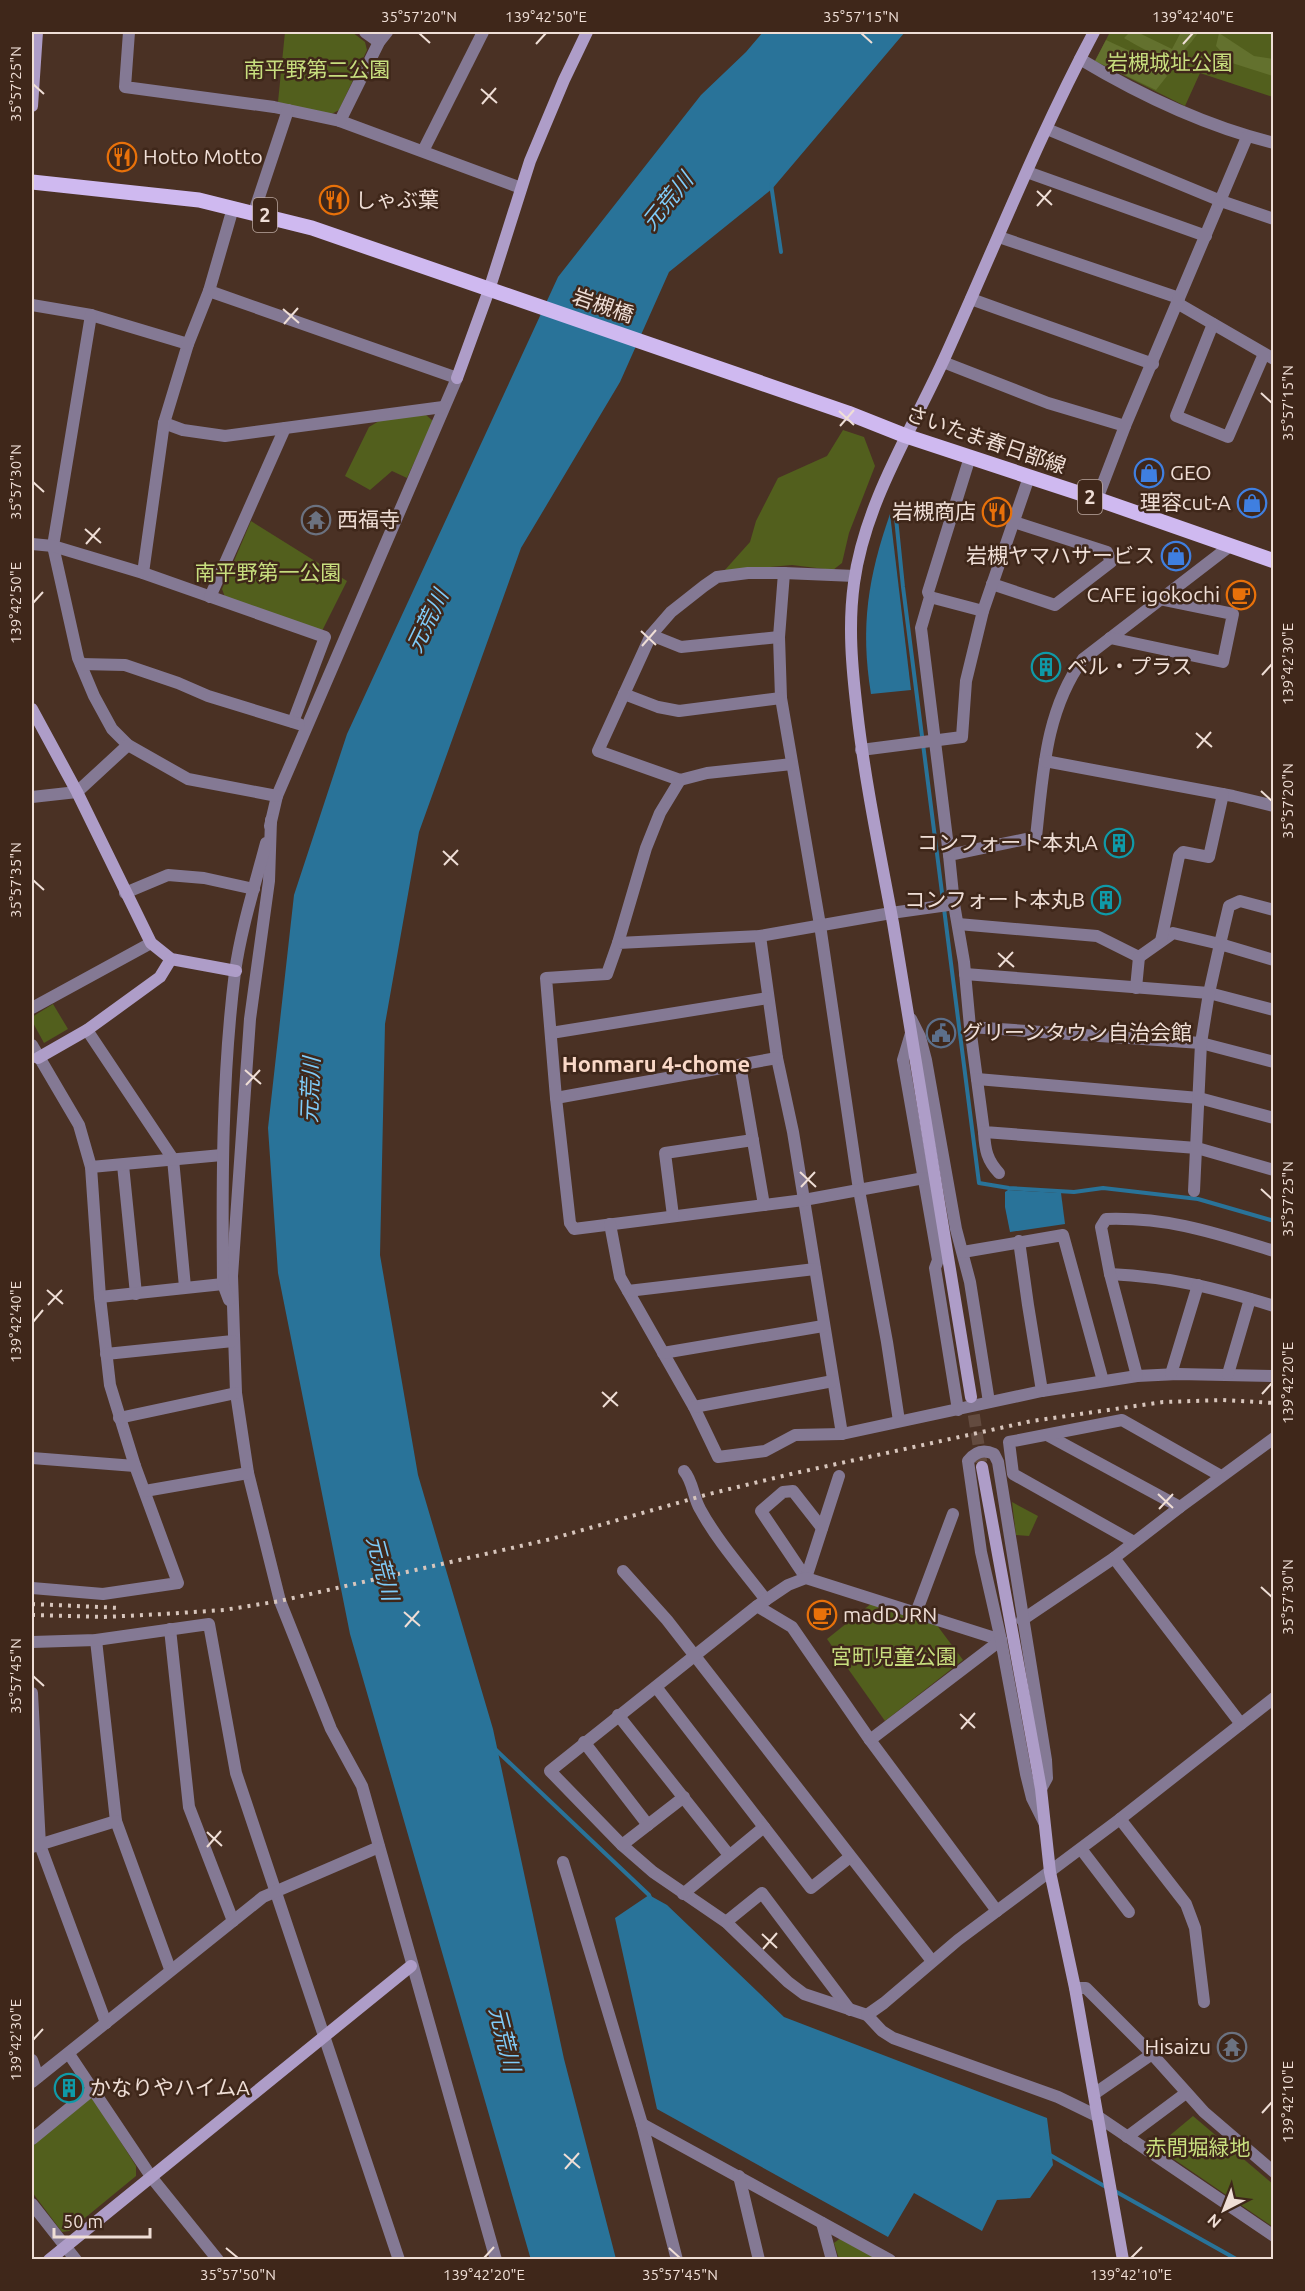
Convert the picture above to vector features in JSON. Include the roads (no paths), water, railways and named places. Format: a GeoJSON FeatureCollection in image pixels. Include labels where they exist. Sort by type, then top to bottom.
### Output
{"type":"FeatureCollection","features":[{"type":"Feature","properties":{"kind":"main road","name":"2"},"geometry":{"type":"LineString","coordinates":[[32,182],[199,200],[254,212],[312,228],[489,290]]}},
{"type":"Feature","properties":{"kind":"main road","name":"岩槻橋"},"geometry":{"type":"LineString","coordinates":[[489,290],[685,357]]}},
{"type":"Feature","properties":{"kind":"main road","name":"さいたま春日部線"},"geometry":{"type":"LineString","coordinates":[[685,357],[848,412],[906,436],[1274,561]]}},
{"type":"Feature","properties":{"kind":"street"},"geometry":{"type":"LineString","coordinates":[[32,106],[37,32]]}},
{"type":"Feature","properties":{"kind":"street"},"geometry":{"type":"LineString","coordinates":[[129,32],[125,87],[288,110],[340,121],[521,188]]}},
{"type":"Feature","properties":{"kind":"street"},"geometry":{"type":"LineString","coordinates":[[340,121],[383,37],[365,32]]}},
{"type":"Feature","properties":{"kind":"street"},"geometry":{"type":"LineString","coordinates":[[423,151],[483,32]]}},
{"type":"Feature","properties":{"kind":"street"},"geometry":{"type":"LineString","coordinates":[[232,1307],[223,1284],[222,1155],[236,970],[277,796],[457,378],[489,290],[530,161],[559,90],[587,32]]}},
{"type":"Feature","properties":{"kind":"street"},"geometry":{"type":"LineString","coordinates":[[971,1397],[912,1030],[861,750],[850,656],[855,576],[872,515],[906,436],[943,362],[1027,172],[1094,32]]}},
{"type":"Feature","properties":{"kind":"street"},"geometry":{"type":"LineString","coordinates":[[1080,59],[1159,101],[1247,136],[1274,144]]}},
{"type":"Feature","properties":{"kind":"street"},"geometry":{"type":"LineString","coordinates":[[254,212],[288,110]]}},
{"type":"Feature","properties":{"kind":"street"},"geometry":{"type":"LineString","coordinates":[[1047,129],[1221,201],[1274,219]]}},
{"type":"Feature","properties":{"kind":"street"},"geometry":{"type":"LineString","coordinates":[[1097,499],[1125,426],[1247,136]]}},
{"type":"Feature","properties":{"kind":"street"},"geometry":{"type":"LineString","coordinates":[[1027,172],[1206,236]]}},
{"type":"Feature","properties":{"kind":"street"},"geometry":{"type":"LineString","coordinates":[[142,573],[164,423],[188,344],[209,291],[233,208]]}},
{"type":"Feature","properties":{"kind":"street"},"geometry":{"type":"LineString","coordinates":[[999,237],[1178,301],[1269,356],[1228,437],[1176,416],[1213,324]]}},
{"type":"Feature","properties":{"kind":"street"},"geometry":{"type":"LineString","coordinates":[[209,291],[457,378]]}},
{"type":"Feature","properties":{"kind":"street"},"geometry":{"type":"LineString","coordinates":[[971,299],[1153,364]]}},
{"type":"Feature","properties":{"kind":"street"},"geometry":{"type":"LineString","coordinates":[[32,305],[91,315],[188,344]]}},
{"type":"Feature","properties":{"kind":"street"},"geometry":{"type":"LineString","coordinates":[[91,315],[52,546],[69,624],[81,664],[94,696],[112,729],[128,745],[188,779],[277,796]]}},
{"type":"Feature","properties":{"kind":"street"},"geometry":{"type":"LineString","coordinates":[[943,362],[1048,403],[1125,426]]}},
{"type":"Feature","properties":{"kind":"street"},"geometry":{"type":"LineString","coordinates":[[164,423],[183,430],[225,436],[444,407]]}},
{"type":"Feature","properties":{"kind":"street"},"geometry":{"type":"LineString","coordinates":[[210,597],[285,428]]}},
{"type":"Feature","properties":{"kind":"street"},"geometry":{"type":"LineString","coordinates":[[970,458],[928,592],[930,597],[921,628],[927,742],[949,855],[966,974],[985,1150],[990,1162],[999,1173]]}},
{"type":"Feature","properties":{"kind":"street"},"geometry":{"type":"LineString","coordinates":[[861,750],[962,737],[966,681],[983,610],[1029,477]]}},
{"type":"Feature","properties":{"kind":"street"},"geometry":{"type":"LineString","coordinates":[[992,584],[1055,605],[1111,562],[1107,552],[1014,522]]}},
{"type":"Feature","properties":{"kind":"street"},"geometry":{"type":"LineString","coordinates":[[32,544],[52,546],[142,573],[325,637],[293,722]]}},
{"type":"Feature","properties":{"kind":"street"},"geometry":{"type":"LineString","coordinates":[[949,855],[1036,837],[1045,761],[1053,718],[1066,687],[1083,659],[1230,546]]}},
{"type":"Feature","properties":{"kind":"street"},"geometry":{"type":"LineString","coordinates":[[792,764],[707,773],[680,780],[598,751],[651,635],[671,612],[717,578],[748,573],[855,576]]}},
{"type":"Feature","properties":{"kind":"street"},"geometry":{"type":"LineString","coordinates":[[784,573],[779,637],[781,698],[820,925],[859,1190],[899,1421]]}},
{"type":"Feature","properties":{"kind":"street"},"geometry":{"type":"LineString","coordinates":[[930,597],[983,610]]}},
{"type":"Feature","properties":{"kind":"street"},"geometry":{"type":"LineString","coordinates":[[1110,638],[1223,662],[1233,614],[1160,599]]}},
{"type":"Feature","properties":{"kind":"street"},"geometry":{"type":"LineString","coordinates":[[651,635],[681,647],[779,637]]}},
{"type":"Feature","properties":{"kind":"street"},"geometry":{"type":"LineString","coordinates":[[81,664],[125,665],[208,696],[309,726]]}},
{"type":"Feature","properties":{"kind":"street"},"geometry":{"type":"LineString","coordinates":[[624,694],[658,707],[679,711],[781,698]]}},
{"type":"Feature","properties":{"kind":"street"},"geometry":{"type":"LineString","coordinates":[[32,709],[77,792],[151,943],[171,959],[236,970]]}},
{"type":"Feature","properties":{"kind":"street"},"geometry":{"type":"LineString","coordinates":[[32,797],[77,792],[128,745]]}},
{"type":"Feature","properties":{"kind":"street"},"geometry":{"type":"LineString","coordinates":[[1045,761],[1223,794],[1274,806]]}},
{"type":"Feature","properties":{"kind":"street"},"geometry":{"type":"LineString","coordinates":[[680,780],[660,813],[646,848],[607,974],[546,978],[556,1098],[570,1223],[573,1229],[804,1200],[924,1178]]}},
{"type":"Feature","properties":{"kind":"street"},"geometry":{"type":"LineString","coordinates":[[1161,941],[1179,856],[1183,852],[1209,857],[1223,794]]}},
{"type":"Feature","properties":{"kind":"street"},"geometry":{"type":"LineString","coordinates":[[271,820],[269,881],[250,1018],[232,1276],[237,1393],[248,1473],[280,1601],[331,1729],[362,1786],[495,2259]]}},
{"type":"Feature","properties":{"kind":"street"},"geometry":{"type":"LineString","coordinates":[[125,893],[168,875],[204,878],[254,889]]}},
{"type":"Feature","properties":{"kind":"street"},"geometry":{"type":"LineString","coordinates":[[1194,1191],[1201,1043],[1209,993],[1229,906],[1240,901],[1274,910]]}},
{"type":"Feature","properties":{"kind":"street"},"geometry":{"type":"LineString","coordinates":[[618,943],[760,936],[948,905]]}},
{"type":"Feature","properties":{"kind":"street"},"geometry":{"type":"LineString","coordinates":[[958,924],[1097,936],[1139,957]]}},
{"type":"Feature","properties":{"kind":"street"},"geometry":{"type":"LineString","coordinates":[[1136,988],[1139,957],[1173,933],[1274,960]]}},
{"type":"Feature","properties":{"kind":"street"},"geometry":{"type":"LineString","coordinates":[[760,936],[777,1058],[793,1132],[842,1434]]}},
{"type":"Feature","properties":{"kind":"street"},"geometry":{"type":"LineString","coordinates":[[32,1008],[151,943]]}},
{"type":"Feature","properties":{"kind":"street"},"geometry":{"type":"LineString","coordinates":[[35,1058],[87,1030],[160,977],[171,959]]}},
{"type":"Feature","properties":{"kind":"street"},"geometry":{"type":"LineString","coordinates":[[966,974],[1209,993],[1274,1010]]}},
{"type":"Feature","properties":{"kind":"street"},"geometry":{"type":"LineString","coordinates":[[551,1033],[768,998]]}},
{"type":"Feature","properties":{"kind":"street"},"geometry":{"type":"LineString","coordinates":[[909,1014],[920,1037],[926,1060],[956,1229],[963,1252],[980,1341],[989,1402]]}},
{"type":"Feature","properties":{"kind":"street"},"geometry":{"type":"LineString","coordinates":[[970,1027],[1201,1043],[1274,1062]]}},
{"type":"Feature","properties":{"kind":"street"},"geometry":{"type":"LineString","coordinates":[[87,1030],[173,1159],[185,1287]]}},
{"type":"Feature","properties":{"kind":"street"},"geometry":{"type":"LineString","coordinates":[[912,1030],[903,1060],[938,1260],[935,1268],[958,1410]]}},
{"type":"Feature","properties":{"kind":"street"},"geometry":{"type":"LineString","coordinates":[[32,1045],[35,1058],[79,1125],[91,1167],[100,1297],[110,1385],[135,1466],[178,1583],[103,1593],[32,1588]]}},
{"type":"Feature","properties":{"kind":"street"},"geometry":{"type":"LineString","coordinates":[[556,1098],[777,1058]]}},
{"type":"Feature","properties":{"kind":"street"},"geometry":{"type":"LineString","coordinates":[[740,1065],[764,1205]]}},
{"type":"Feature","properties":{"kind":"street"},"geometry":{"type":"LineString","coordinates":[[977,1079],[1199,1098],[1274,1118]]}},
{"type":"Feature","properties":{"kind":"street"},"geometry":{"type":"LineString","coordinates":[[984,1132],[1197,1148],[1274,1170]]}},
{"type":"Feature","properties":{"kind":"street"},"geometry":{"type":"LineString","coordinates":[[673,1216],[665,1154],[753,1140]]}},
{"type":"Feature","properties":{"kind":"street"},"geometry":{"type":"LineString","coordinates":[[91,1167],[222,1155]]}},
{"type":"Feature","properties":{"kind":"street"},"geometry":{"type":"LineString","coordinates":[[123,1165],[136,1294]]}},
{"type":"Feature","properties":{"kind":"street"},"geometry":{"type":"LineString","coordinates":[[1137,1376],[1110,1274],[1101,1227],[1106,1219],[1129,1218],[1190,1225],[1274,1251]]}},
{"type":"Feature","properties":{"kind":"street"},"geometry":{"type":"LineString","coordinates":[[610,1224],[620,1277],[694,1407],[718,1457],[765,1451],[795,1435],[842,1434],[1042,1391],[1137,1376],[1172,1374],[1274,1376]]}},
{"type":"Feature","properties":{"kind":"street"},"geometry":{"type":"LineString","coordinates":[[963,1252],[1063,1235],[1103,1382]]}},
{"type":"Feature","properties":{"kind":"street"},"geometry":{"type":"LineString","coordinates":[[1019,1241],[1042,1391]]}},
{"type":"Feature","properties":{"kind":"street"},"geometry":{"type":"LineString","coordinates":[[628,1291],[815,1269]]}},
{"type":"Feature","properties":{"kind":"street"},"geometry":{"type":"LineString","coordinates":[[1110,1274],[1176,1280],[1274,1306]]}},
{"type":"Feature","properties":{"kind":"street"},"geometry":{"type":"LineString","coordinates":[[100,1297],[223,1284]]}},
{"type":"Feature","properties":{"kind":"street"},"geometry":{"type":"LineString","coordinates":[[1172,1374],[1198,1285]]}},
{"type":"Feature","properties":{"kind":"street"},"geometry":{"type":"LineString","coordinates":[[1228,1374],[1250,1299]]}},
{"type":"Feature","properties":{"kind":"street"},"geometry":{"type":"LineString","coordinates":[[663,1353],[823,1326]]}},
{"type":"Feature","properties":{"kind":"street"},"geometry":{"type":"LineString","coordinates":[[105,1354],[233,1341]]}},
{"type":"Feature","properties":{"kind":"street"},"geometry":{"type":"LineString","coordinates":[[694,1407],[833,1381]]}},
{"type":"Feature","properties":{"kind":"street"},"geometry":{"type":"LineString","coordinates":[[119,1418],[237,1393]]}},
{"type":"Feature","properties":{"kind":"street"},"geometry":{"type":"LineString","coordinates":[[1134,1542],[1013,1474],[1009,1442],[1122,1420],[1221,1476]]}},
{"type":"Feature","properties":{"kind":"street"},"geometry":{"type":"LineString","coordinates":[[1047,1435],[1180,1506]]}},
{"type":"Feature","properties":{"kind":"street"},"geometry":{"type":"LineString","coordinates":[[1022,1620],[1114,1558],[1180,1506],[1274,1438]]}},
{"type":"Feature","properties":{"kind":"street"},"geometry":{"type":"LineString","coordinates":[[1041,1789],[1047,1778],[1046,1760],[998,1462],[994,1454],[987,1450],[974,1453],[968,1461],[981,1552],[1001,1640],[1026,1774],[1032,1798],[1045,1824]]}},
{"type":"Feature","properties":{"kind":"street"},"geometry":{"type":"LineString","coordinates":[[32,1458],[135,1466]]}},
{"type":"Feature","properties":{"kind":"street"},"geometry":{"type":"LineString","coordinates":[[982,1467],[1041,1789],[1050,1872],[1075,1988],[1123,2259]]}},
{"type":"Feature","properties":{"kind":"street"},"geometry":{"type":"LineString","coordinates":[[684,1471],[707,1522],[761,1603],[792,1627],[870,1740],[997,1911]]}},
{"type":"Feature","properties":{"kind":"street"},"geometry":{"type":"LineString","coordinates":[[145,1491],[248,1473]]}},
{"type":"Feature","properties":{"kind":"street"},"geometry":{"type":"LineString","coordinates":[[806,1578],[839,1476]]}},
{"type":"Feature","properties":{"kind":"street"},"geometry":{"type":"LineString","coordinates":[[822,1528],[793,1491],[783,1492],[760,1511],[806,1578],[1001,1640]]}},
{"type":"Feature","properties":{"kind":"street"},"geometry":{"type":"LineString","coordinates":[[916,1613],[953,1514]]}},
{"type":"Feature","properties":{"kind":"street"},"geometry":{"type":"LineString","coordinates":[[1114,1558],[1240,1724]]}},
{"type":"Feature","properties":{"kind":"street"},"geometry":{"type":"LineString","coordinates":[[623,1571],[667,1620],[932,1961]]}},
{"type":"Feature","properties":{"kind":"street"},"geometry":{"type":"LineString","coordinates":[[806,1578],[788,1585],[761,1603],[550,1771],[622,1845],[652,1872],[726,1922],[788,1983],[804,1994],[867,2015],[882,2031],[893,2038],[1058,2097],[1097,2116],[1274,2236]]}},
{"type":"Feature","properties":{"kind":"street"},"geometry":{"type":"LineString","coordinates":[[32,1642],[96,1640],[209,1624],[236,1773],[399,2259]]}},
{"type":"Feature","properties":{"kind":"street"},"geometry":{"type":"LineString","coordinates":[[170,1629],[189,1807],[233,1921]]}},
{"type":"Feature","properties":{"kind":"street"},"geometry":{"type":"LineString","coordinates":[[96,1640],[116,1821],[170,1969]]}},
{"type":"Feature","properties":{"kind":"street"},"geometry":{"type":"LineString","coordinates":[[870,1740],[1001,1640]]}},
{"type":"Feature","properties":{"kind":"street"},"geometry":{"type":"LineString","coordinates":[[656,1688],[811,1887],[850,1857]]}},
{"type":"Feature","properties":{"kind":"street"},"geometry":{"type":"LineString","coordinates":[[32,1693],[36,1846],[106,2023]]}},
{"type":"Feature","properties":{"kind":"street"},"geometry":{"type":"LineString","coordinates":[[867,2015],[932,1961],[1081,1849],[1274,1698]]}},
{"type":"Feature","properties":{"kind":"street"},"geometry":{"type":"LineString","coordinates":[[618,1715],[729,1854]]}},
{"type":"Feature","properties":{"kind":"street"},"geometry":{"type":"LineString","coordinates":[[584,1742],[648,1825]]}},
{"type":"Feature","properties":{"kind":"street"},"geometry":{"type":"LineString","coordinates":[[622,1845],[684,1797]]}},
{"type":"Feature","properties":{"kind":"street"},"geometry":{"type":"LineString","coordinates":[[1120,1819],[1186,1904],[1195,1928],[1204,2002]]}},
{"type":"Feature","properties":{"kind":"street"},"geometry":{"type":"LineString","coordinates":[[36,1846],[116,1821]]}},
{"type":"Feature","properties":{"kind":"street"},"geometry":{"type":"LineString","coordinates":[[683,1894],[764,1827]]}},
{"type":"Feature","properties":{"kind":"street"},"geometry":{"type":"LineString","coordinates":[[32,2060],[35,2080],[170,1969],[263,1897],[379,1847]]}},
{"type":"Feature","properties":{"kind":"street"},"geometry":{"type":"LineString","coordinates":[[1081,1849],[1129,1912]]}},
{"type":"Feature","properties":{"kind":"street"},"geometry":{"type":"LineString","coordinates":[[563,1862],[642,2124],[677,2259]]}},
{"type":"Feature","properties":{"kind":"street"},"geometry":{"type":"LineString","coordinates":[[726,1922],[762,1893],[850,2010]]}},
{"type":"Feature","properties":{"kind":"street"},"geometry":{"type":"LineString","coordinates":[[49,2259],[152,2178],[411,1966]]}},
{"type":"Feature","properties":{"kind":"street"},"geometry":{"type":"LineString","coordinates":[[1075,1988],[1086,1988],[1152,2054],[1204,2112],[1274,2172]]}},
{"type":"Feature","properties":{"kind":"street"},"geometry":{"type":"LineString","coordinates":[[69,2054],[152,2178],[218,2259]]}},
{"type":"Feature","properties":{"kind":"street"},"geometry":{"type":"LineString","coordinates":[[1094,2094],[1152,2054]]}},
{"type":"Feature","properties":{"kind":"street"},"geometry":{"type":"LineString","coordinates":[[32,2139],[93,2089]]}},
{"type":"Feature","properties":{"kind":"street"},"geometry":{"type":"LineString","coordinates":[[1127,2137],[1186,2093]]}},
{"type":"Feature","properties":{"kind":"street"},"geometry":{"type":"LineString","coordinates":[[642,2124],[890,2259]]}},
{"type":"Feature","properties":{"kind":"street"},"geometry":{"type":"LineString","coordinates":[[739,2176],[759,2259]]}},
{"type":"Feature","properties":{"kind":"street"},"geometry":{"type":"LineString","coordinates":[[32,2204],[76,2259]]}},
{"type":"Feature","properties":{"kind":"street"},"geometry":{"type":"LineString","coordinates":[[822,2223],[832,2259]]}},
{"type":"Feature","properties":{"kind":"water","name":"元荒川"},"geometry":{"type":"Polygon","coordinates":[[[763,32],[905,32],[772,189],[669,272],[620,382],[521,548],[419,832],[385,1024],[380,1255],[418,1475],[493,1729],[564,2059],[616,2259],[531,2260],[350,1634],[278,1273],[268,1128],[294,895],[347,734],[558,277],[701,95],[746,52],[763,32]]]}},
{"type":"Feature","properties":{"kind":"water"},"geometry":{"type":"Polygon","coordinates":[[[890,514],[911,690],[871,694],[866,646],[868,602],[876,559],[890,514]]]}},
{"type":"Feature","properties":{"kind":"water"},"geometry":{"type":"Polygon","coordinates":[[[1008,1190],[1061,1193],[1065,1224],[1010,1232],[1005,1207],[1005,1192],[1008,1190]]]}},
{"type":"Feature","properties":{"kind":"water"},"geometry":{"type":"Polygon","coordinates":[[[649,1895],[667,1905],[784,2017],[1047,2118],[1053,2165],[1030,2198],[997,2200],[982,2231],[914,2193],[888,2237],[657,2109],[615,1918],[649,1895]]]}},
{"type":"Feature","properties":{"kind":"waterway"},"geometry":{"type":"LineString","coordinates":[[771,184],[781,252]]}},
{"type":"Feature","properties":{"kind":"waterway"},"geometry":{"type":"LineString","coordinates":[[895,508],[903,587],[979,1183],[1009,1188],[1074,1192],[1103,1188],[1198,1199],[1274,1221]]}},
{"type":"Feature","properties":{"kind":"waterway"},"geometry":{"type":"LineString","coordinates":[[495,1749],[649,1895],[651,1900]]}},
{"type":"Feature","properties":{"kind":"waterway"},"geometry":{"type":"LineString","coordinates":[[1050,2155],[1106,2187]]}},
{"type":"Feature","properties":{"kind":"waterway"},"geometry":{"type":"LineString","coordinates":[[1113,2190],[1238,2260]]}},
{"type":"Feature","properties":{"kind":"tunnel"},"geometry":{"type":"LineString","coordinates":[[971,1397],[982,1467]]}},
{"type":"Feature","properties":{"kind":"railway"},"geometry":{"type":"LineString","coordinates":[[32,1615],[104,1617],[164,1614],[224,1610],[280,1601],[551,1539],[709,1494],[791,1474],[1032,1421],[1163,1402],[1223,1400],[1274,1403]]}},
{"type":"Feature","properties":{"kind":"railway"},"geometry":{"type":"LineString","coordinates":[[32,1604],[121,1608]]}},
{"type":"Feature","properties":{"kind":"place","name":"Hotto Motto"},"geometry":{"type":"Point","coordinates":[122,157]}},
{"type":"Feature","properties":{"kind":"place","name":"しゃぶ葉"},"geometry":{"type":"Point","coordinates":[334,200]}},
{"type":"Feature","properties":{"kind":"place","name":"GEO"},"geometry":{"type":"Point","coordinates":[1149,473]}},
{"type":"Feature","properties":{"kind":"place","name":"理容cut-A"},"geometry":{"type":"Point","coordinates":[1252,503]}},
{"type":"Feature","properties":{"kind":"place","name":"岩槻商店"},"geometry":{"type":"Point","coordinates":[997,512]}},
{"type":"Feature","properties":{"kind":"place","name":"西福寺"},"geometry":{"type":"Point","coordinates":[316,520]}},
{"type":"Feature","properties":{"kind":"place","name":"岩槻ヤマハサービス"},"geometry":{"type":"Point","coordinates":[1176,556]}},
{"type":"Feature","properties":{"kind":"place","name":"CAFE igokochi"},"geometry":{"type":"Point","coordinates":[1241,595]}},
{"type":"Feature","properties":{"kind":"place","name":"ベル・プラス"},"geometry":{"type":"Point","coordinates":[1046,667]}},
{"type":"Feature","properties":{"kind":"place","name":"コンフォート本丸A"},"geometry":{"type":"Point","coordinates":[1119,843]}},
{"type":"Feature","properties":{"kind":"place","name":"コンフォート本丸B"},"geometry":{"type":"Point","coordinates":[1106,900]}},
{"type":"Feature","properties":{"kind":"place","name":"グリーンタウン自治会館"},"geometry":{"type":"Point","coordinates":[941,1033]}},
{"type":"Feature","properties":{"kind":"place","name":"madDJRN"},"geometry":{"type":"Point","coordinates":[822,1615]}},
{"type":"Feature","properties":{"kind":"place","name":"Hisaizu"},"geometry":{"type":"Point","coordinates":[1232,2047]}},
{"type":"Feature","properties":{"kind":"place","name":"かなりやハイムA"},"geometry":{"type":"Point","coordinates":[69,2088]}},
{"type":"Feature","properties":{"kind":"district","name":"Honmaru 4-chome"},"geometry":{"type":"Point","coordinates":[656,1064]}},
{"type":"Feature","properties":{"kind":"park label","name":"岩槻城址公園"},"geometry":{"type":"Point","coordinates":[1170,63]}},
{"type":"Feature","properties":{"kind":"park label","name":"南平野第二公園"},"geometry":{"type":"Point","coordinates":[317,70]}},
{"type":"Feature","properties":{"kind":"park label","name":"南平野第一公園"},"geometry":{"type":"Point","coordinates":[268,573]}},
{"type":"Feature","properties":{"kind":"park label","name":"宮町児童公園"},"geometry":{"type":"Point","coordinates":[894,1657]}},
{"type":"Feature","properties":{"kind":"park label","name":"赤間堀緑地"},"geometry":{"type":"Point","coordinates":[1198,2148]}}]}
